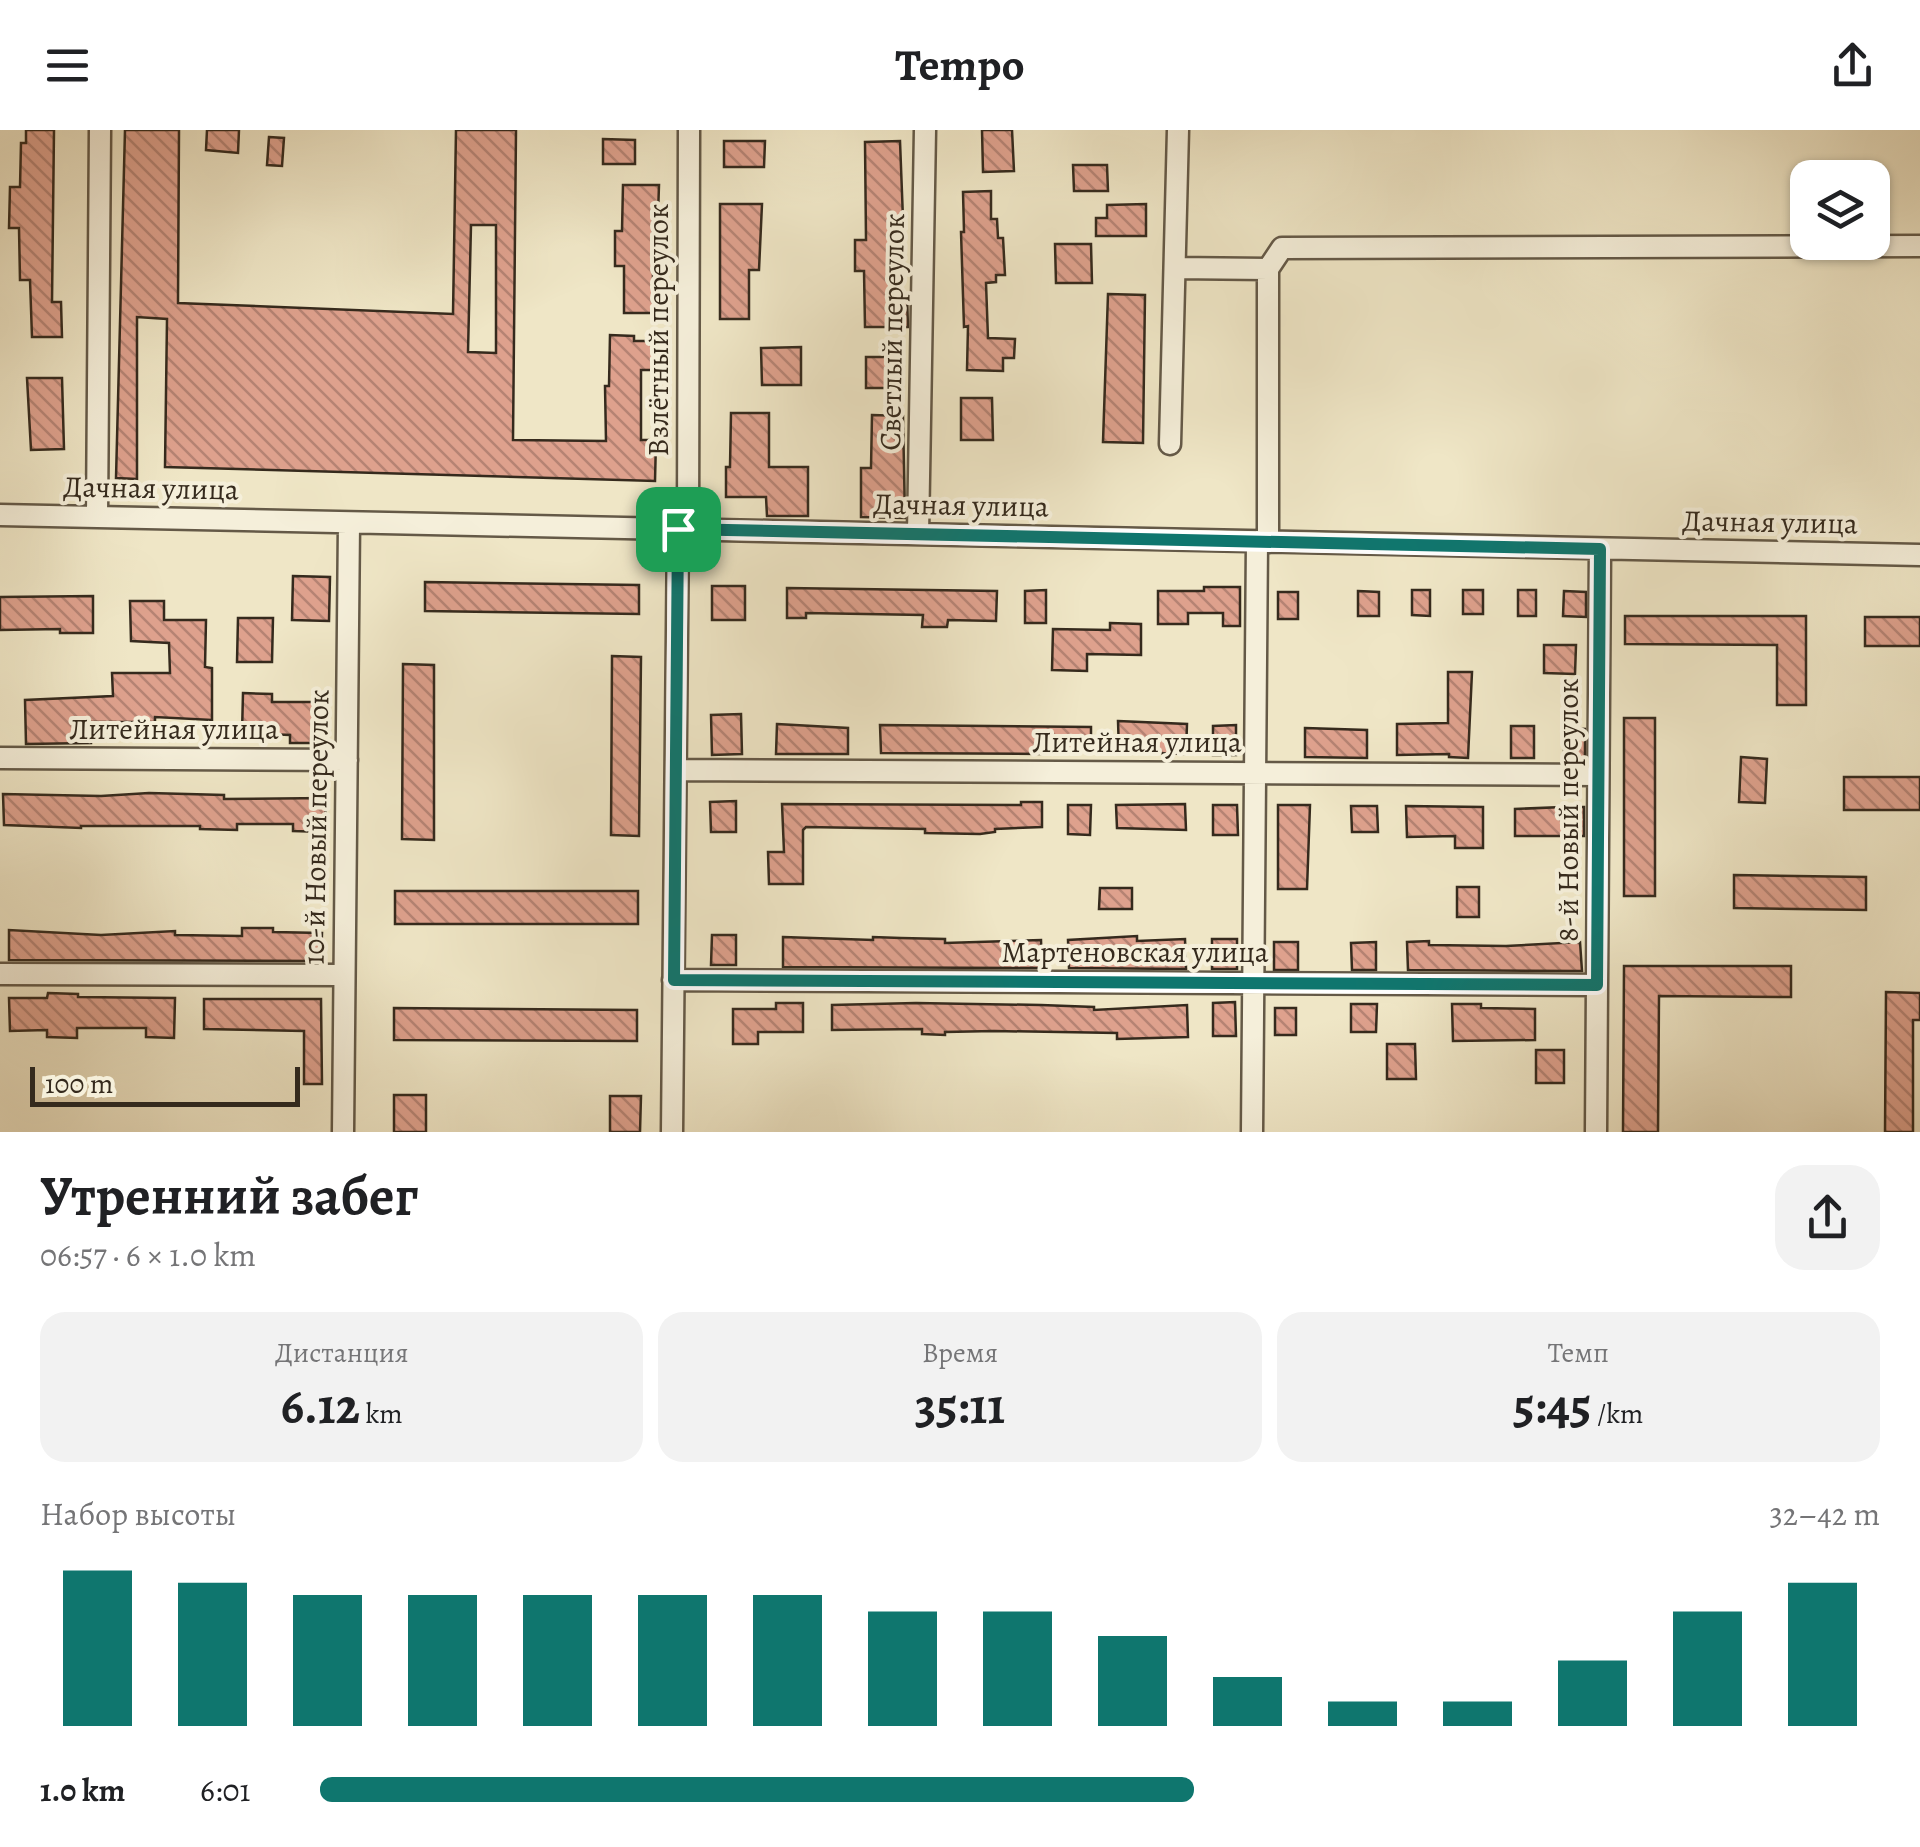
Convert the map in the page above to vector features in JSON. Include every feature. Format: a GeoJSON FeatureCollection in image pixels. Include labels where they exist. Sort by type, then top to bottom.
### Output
{"type":"FeatureCollection","features":[{"type":"Feature","properties":{"kind":"street"},"geometry":{"type":"LineString","coordinates":[[97,517],[100,130]]}},
{"type":"Feature","properties":{"kind":"street","name":"Взлётный переулок"},"geometry":{"type":"LineString","coordinates":[[683,529],[689,130]]}},
{"type":"Feature","properties":{"kind":"street","name":"Светлый переулок"},"geometry":{"type":"LineString","coordinates":[[918,534],[925,130]]}},
{"type":"Feature","properties":{"kind":"street"},"geometry":{"type":"LineString","coordinates":[[1170,444],[1178,130]]}},
{"type":"Feature","properties":{"kind":"street"},"geometry":{"type":"LineString","coordinates":[[1252,1132],[1255,773],[1268,269],[1282,248],[1920,246]]}},
{"type":"Feature","properties":{"kind":"street"},"geometry":{"type":"LineString","coordinates":[[1174,268],[1268,269]]}},
{"type":"Feature","properties":{"kind":"street","name":"Дачная улица"},"geometry":{"type":"LineString","coordinates":[[0,515],[1920,556]]}},
{"type":"Feature","properties":{"kind":"street","name":"10-й Новый переулок"},"geometry":{"type":"LineString","coordinates":[[342,1132],[350,523]]}},
{"type":"Feature","properties":{"kind":"street"},"geometry":{"type":"LineString","coordinates":[[672,1132],[683,529]]}},
{"type":"Feature","properties":{"kind":"street","name":"8-й Новый переулок"},"geometry":{"type":"LineString","coordinates":[[1596,1132],[1600,549]]}},
{"type":"Feature","properties":{"kind":"street","name":"Литейная улица"},"geometry":{"type":"LineString","coordinates":[[0,758],[347,760]]}},
{"type":"Feature","properties":{"kind":"street","name":"Литейная улица"},"geometry":{"type":"LineString","coordinates":[[676,770],[1598,775]]}},
{"type":"Feature","properties":{"kind":"street"},"geometry":{"type":"LineString","coordinates":[[0,974],[344,975]]}},
{"type":"Feature","properties":{"kind":"street","name":"Мартеновская улица"},"geometry":{"type":"LineString","coordinates":[[674,980],[1597,985]]}},
{"type":"Feature","properties":{"kind":"building"},"geometry":{"type":"Polygon","coordinates":[[[26,130],[54,130],[52,302],[61,302],[62,337],[32,337],[30,280],[20,280],[19,228],[9,228],[10,187],[20,187],[21,143],[26,143],[26,130]]]}},
{"type":"Feature","properties":{"kind":"building"},"geometry":{"type":"Polygon","coordinates":[[[125,130],[179,130],[178,303],[453,314],[456,130],[516,130],[513,440],[606,441],[605,386],[609,386],[610,335],[634,336],[634,341],[665,341],[665,370],[641,370],[641,440],[656,440],[655,481],[165,467],[167,319],[137,317],[137,479],[116,478],[125,130]],[[471,225],[468,352],[496,353],[496,225],[471,225]]]}},
{"type":"Feature","properties":{"kind":"building"},"geometry":{"type":"Polygon","coordinates":[[[207,130],[239,130],[238,153],[206,150],[207,130]]]}},
{"type":"Feature","properties":{"kind":"building"},"geometry":{"type":"Polygon","coordinates":[[[982,130],[1012,130],[1014,171],[983,172],[982,130]]]}},
{"type":"Feature","properties":{"kind":"building"},"geometry":{"type":"Polygon","coordinates":[[[269,137],[284,138],[282,166],[267,165],[269,137]]]}},
{"type":"Feature","properties":{"kind":"building"},"geometry":{"type":"Polygon","coordinates":[[[603,139],[635,140],[635,164],[603,164],[603,139]]]}},
{"type":"Feature","properties":{"kind":"building"},"geometry":{"type":"Polygon","coordinates":[[[724,141],[765,141],[764,167],[724,167],[724,141]]]}},
{"type":"Feature","properties":{"kind":"building"},"geometry":{"type":"Polygon","coordinates":[[[900,141],[903,219],[893,219],[893,296],[907,296],[908,327],[865,327],[864,271],[855,271],[855,240],[866,240],[865,142],[900,141]]]}},
{"type":"Feature","properties":{"kind":"building"},"geometry":{"type":"Polygon","coordinates":[[[1073,165],[1107,165],[1108,191],[1074,191],[1073,165]]]}},
{"type":"Feature","properties":{"kind":"building"},"geometry":{"type":"Polygon","coordinates":[[[623,185],[659,185],[658,215],[653,215],[653,286],[658,286],[658,313],[624,313],[624,266],[615,266],[615,231],[622,231],[623,185]]]}},
{"type":"Feature","properties":{"kind":"building"},"geometry":{"type":"Polygon","coordinates":[[[991,191],[991,219],[997,219],[998,238],[1003,238],[1005,275],[996,275],[996,282],[986,283],[988,338],[1015,339],[1014,358],[1003,358],[1003,371],[967,370],[963,192],[991,191]]]}},
{"type":"Feature","properties":{"kind":"building"},"geometry":{"type":"Polygon","coordinates":[[[720,204],[762,204],[759,270],[749,270],[749,319],[720,319],[720,204]]]}},
{"type":"Feature","properties":{"kind":"building"},"geometry":{"type":"Polygon","coordinates":[[[1146,204],[1146,236],[1096,236],[1096,218],[1107,218],[1107,205],[1146,204]]]}},
{"type":"Feature","properties":{"kind":"building"},"geometry":{"type":"Polygon","coordinates":[[[1055,244],[1091,244],[1092,283],[1056,283],[1055,244]]]}},
{"type":"Feature","properties":{"kind":"building"},"geometry":{"type":"Polygon","coordinates":[[[1108,294],[1145,295],[1143,443],[1103,442],[1108,294]]]}},
{"type":"Feature","properties":{"kind":"building"},"geometry":{"type":"Polygon","coordinates":[[[801,347],[801,385],[762,385],[761,348],[801,347]]]}},
{"type":"Feature","properties":{"kind":"building"},"geometry":{"type":"Polygon","coordinates":[[[866,357],[898,357],[898,388],[866,388],[866,357]]]}},
{"type":"Feature","properties":{"kind":"building"},"geometry":{"type":"Polygon","coordinates":[[[27,378],[62,378],[64,449],[31,450],[27,378]]]}},
{"type":"Feature","properties":{"kind":"building"},"geometry":{"type":"Polygon","coordinates":[[[961,398],[992,398],[993,440],[961,440],[961,398]]]}},
{"type":"Feature","properties":{"kind":"building"},"geometry":{"type":"Polygon","coordinates":[[[731,413],[769,413],[769,467],[808,467],[808,516],[767,516],[766,497],[726,497],[731,413]]]}},
{"type":"Feature","properties":{"kind":"building"},"geometry":{"type":"Polygon","coordinates":[[[872,415],[903,416],[905,518],[861,517],[861,468],[871,468],[872,415]]]}},
{"type":"Feature","properties":{"kind":"building"},"geometry":{"type":"Polygon","coordinates":[[[293,576],[330,577],[329,621],[292,620],[293,576]]]}},
{"type":"Feature","properties":{"kind":"building"},"geometry":{"type":"Polygon","coordinates":[[[425,582],[639,585],[639,614],[425,611],[425,582]]]}},
{"type":"Feature","properties":{"kind":"building"},"geometry":{"type":"Polygon","coordinates":[[[712,586],[745,586],[745,620],[712,620],[712,586]]]}},
{"type":"Feature","properties":{"kind":"building"},"geometry":{"type":"Polygon","coordinates":[[[1204,587],[1240,587],[1240,626],[1223,626],[1223,613],[1188,613],[1188,624],[1158,624],[1158,591],[1204,591],[1204,587]]]}},
{"type":"Feature","properties":{"kind":"building"},"geometry":{"type":"Polygon","coordinates":[[[787,588],[997,591],[996,621],[948,620],[947,627],[922,627],[923,615],[806,613],[806,618],[787,618],[787,588]]]}},
{"type":"Feature","properties":{"kind":"building"},"geometry":{"type":"Polygon","coordinates":[[[1046,590],[1046,623],[1025,623],[1025,591],[1046,590]]]}},
{"type":"Feature","properties":{"kind":"building"},"geometry":{"type":"Polygon","coordinates":[[[1412,590],[1430,590],[1430,616],[1412,615],[1412,590]]]}},
{"type":"Feature","properties":{"kind":"building"},"geometry":{"type":"Polygon","coordinates":[[[1463,590],[1483,590],[1483,614],[1463,614],[1463,590]]]}},
{"type":"Feature","properties":{"kind":"building"},"geometry":{"type":"Polygon","coordinates":[[[1518,590],[1536,590],[1536,616],[1518,616],[1518,590]]]}},
{"type":"Feature","properties":{"kind":"building"},"geometry":{"type":"Polygon","coordinates":[[[1358,591],[1379,592],[1379,616],[1358,616],[1358,591]]]}},
{"type":"Feature","properties":{"kind":"building"},"geometry":{"type":"Polygon","coordinates":[[[1564,591],[1586,592],[1586,617],[1563,616],[1564,591]]]}},
{"type":"Feature","properties":{"kind":"building"},"geometry":{"type":"Polygon","coordinates":[[[1278,592],[1298,592],[1298,619],[1278,619],[1278,592]]]}},
{"type":"Feature","properties":{"kind":"building"},"geometry":{"type":"Polygon","coordinates":[[[93,596],[93,633],[0,630],[0,597],[93,596]]]}},
{"type":"Feature","properties":{"kind":"building"},"geometry":{"type":"Polygon","coordinates":[[[130,601],[164,601],[164,620],[206,620],[205,667],[212,668],[212,720],[155,717],[155,722],[91,722],[91,743],[26,744],[25,700],[113,696],[112,673],[170,673],[169,643],[131,641],[130,601]]]}},
{"type":"Feature","properties":{"kind":"building"},"geometry":{"type":"Polygon","coordinates":[[[1625,616],[1806,616],[1806,705],[1777,705],[1777,645],[1625,644],[1625,616]]]}},
{"type":"Feature","properties":{"kind":"building"},"geometry":{"type":"Polygon","coordinates":[[[1865,617],[1920,617],[1920,646],[1865,646],[1865,617]]]}},
{"type":"Feature","properties":{"kind":"building"},"geometry":{"type":"Polygon","coordinates":[[[238,618],[273,618],[272,662],[237,662],[238,618]]]}},
{"type":"Feature","properties":{"kind":"building"},"geometry":{"type":"Polygon","coordinates":[[[1110,623],[1141,624],[1141,655],[1087,654],[1087,671],[1052,670],[1053,629],[1110,630],[1110,623]]]}},
{"type":"Feature","properties":{"kind":"building"},"geometry":{"type":"Polygon","coordinates":[[[1544,645],[1576,645],[1575,674],[1544,673],[1544,645]]]}},
{"type":"Feature","properties":{"kind":"building"},"geometry":{"type":"Polygon","coordinates":[[[612,656],[641,657],[639,836],[611,835],[612,656]]]}},
{"type":"Feature","properties":{"kind":"building"},"geometry":{"type":"Polygon","coordinates":[[[403,664],[434,665],[434,840],[402,839],[403,664]]]}},
{"type":"Feature","properties":{"kind":"building"},"geometry":{"type":"Polygon","coordinates":[[[1448,672],[1472,672],[1468,758],[1449,754],[1397,755],[1397,724],[1448,723],[1448,672]]]}},
{"type":"Feature","properties":{"kind":"building"},"geometry":{"type":"Polygon","coordinates":[[[243,693],[272,694],[272,702],[319,702],[319,743],[290,743],[290,735],[242,733],[243,693]]]}},
{"type":"Feature","properties":{"kind":"building"},"geometry":{"type":"Polygon","coordinates":[[[741,714],[742,754],[712,755],[711,715],[741,714]]]}},
{"type":"Feature","properties":{"kind":"building"},"geometry":{"type":"Polygon","coordinates":[[[1624,718],[1655,718],[1655,896],[1624,896],[1624,718]]]}},
{"type":"Feature","properties":{"kind":"building"},"geometry":{"type":"Polygon","coordinates":[[[1118,721],[1187,724],[1186,754],[1119,752],[1118,721]]]}},
{"type":"Feature","properties":{"kind":"building"},"geometry":{"type":"Polygon","coordinates":[[[777,724],[848,728],[848,754],[776,754],[777,724]]]}},
{"type":"Feature","properties":{"kind":"building"},"geometry":{"type":"Polygon","coordinates":[[[880,725],[1091,727],[1091,751],[881,753],[880,725]]]}},
{"type":"Feature","properties":{"kind":"building"},"geometry":{"type":"Polygon","coordinates":[[[1236,725],[1236,755],[1213,755],[1213,726],[1236,725]]]}},
{"type":"Feature","properties":{"kind":"building"},"geometry":{"type":"Polygon","coordinates":[[[1511,726],[1534,726],[1534,758],[1511,758],[1511,726]]]}},
{"type":"Feature","properties":{"kind":"building"},"geometry":{"type":"Polygon","coordinates":[[[1305,728],[1367,730],[1367,758],[1305,757],[1305,728]]]}},
{"type":"Feature","properties":{"kind":"building"},"geometry":{"type":"Polygon","coordinates":[[[1564,728],[1585,729],[1585,759],[1564,758],[1564,728]]]}},
{"type":"Feature","properties":{"kind":"building"},"geometry":{"type":"Polygon","coordinates":[[[1741,757],[1767,759],[1765,803],[1739,802],[1741,757]]]}},
{"type":"Feature","properties":{"kind":"building"},"geometry":{"type":"Polygon","coordinates":[[[1844,777],[1920,777],[1920,810],[1844,810],[1844,777]]]}},
{"type":"Feature","properties":{"kind":"building"},"geometry":{"type":"Polygon","coordinates":[[[3,794],[224,795],[224,799],[326,798],[325,832],[293,831],[293,824],[237,824],[237,830],[200,826],[4,825],[3,794]]]}},
{"type":"Feature","properties":{"kind":"building"},"geometry":{"type":"Polygon","coordinates":[[[736,801],[736,832],[711,832],[710,802],[736,801]]]}},
{"type":"Feature","properties":{"kind":"building"},"geometry":{"type":"Polygon","coordinates":[[[1042,802],[1042,827],[995,829],[980,834],[806,827],[803,884],[769,884],[768,852],[784,852],[782,804],[1042,802]]]}},
{"type":"Feature","properties":{"kind":"building"},"geometry":{"type":"Polygon","coordinates":[[[1185,804],[1186,830],[1117,828],[1116,805],[1185,804]]]}},
{"type":"Feature","properties":{"kind":"building"},"geometry":{"type":"Polygon","coordinates":[[[1068,805],[1091,805],[1090,835],[1068,834],[1068,805]]]}},
{"type":"Feature","properties":{"kind":"building"},"geometry":{"type":"Polygon","coordinates":[[[1213,805],[1237,805],[1238,835],[1213,835],[1213,805]]]}},
{"type":"Feature","properties":{"kind":"building"},"geometry":{"type":"Polygon","coordinates":[[[1278,805],[1310,805],[1307,889],[1278,889],[1278,805]]]}},
{"type":"Feature","properties":{"kind":"building"},"geometry":{"type":"Polygon","coordinates":[[[1351,806],[1377,806],[1378,832],[1352,832],[1351,806]]]}},
{"type":"Feature","properties":{"kind":"building"},"geometry":{"type":"Polygon","coordinates":[[[1406,806],[1483,807],[1483,848],[1455,848],[1455,836],[1407,837],[1406,806]]]}},
{"type":"Feature","properties":{"kind":"building"},"geometry":{"type":"Polygon","coordinates":[[[1584,807],[1584,836],[1515,836],[1515,809],[1584,807]]]}},
{"type":"Feature","properties":{"kind":"building"},"geometry":{"type":"Polygon","coordinates":[[[1734,875],[1866,877],[1866,910],[1734,908],[1734,875]]]}},
{"type":"Feature","properties":{"kind":"building"},"geometry":{"type":"Polygon","coordinates":[[[1457,887],[1479,887],[1479,917],[1457,917],[1457,887]]]}},
{"type":"Feature","properties":{"kind":"building"},"geometry":{"type":"Polygon","coordinates":[[[1100,888],[1132,888],[1132,909],[1099,909],[1100,888]]]}},
{"type":"Feature","properties":{"kind":"building"},"geometry":{"type":"Polygon","coordinates":[[[395,891],[638,891],[638,924],[395,924],[395,891]]]}},
{"type":"Feature","properties":{"kind":"building"},"geometry":{"type":"Polygon","coordinates":[[[242,928],[322,933],[321,961],[9,960],[9,930],[101,935],[175,931],[175,935],[242,936],[242,928]]]}},
{"type":"Feature","properties":{"kind":"building"},"geometry":{"type":"Polygon","coordinates":[[[712,935],[736,935],[736,965],[711,965],[712,935]]]}},
{"type":"Feature","properties":{"kind":"building"},"geometry":{"type":"Polygon","coordinates":[[[1137,936],[1137,941],[1185,939],[1186,969],[1069,968],[1068,940],[1137,936]]]}},
{"type":"Feature","properties":{"kind":"building"},"geometry":{"type":"Polygon","coordinates":[[[783,937],[945,939],[945,943],[1041,940],[1042,968],[783,967],[783,937]]]}},
{"type":"Feature","properties":{"kind":"building"},"geometry":{"type":"Polygon","coordinates":[[[1212,939],[1237,939],[1237,969],[1212,969],[1212,939]]]}},
{"type":"Feature","properties":{"kind":"building"},"geometry":{"type":"Polygon","coordinates":[[[1429,941],[1429,945],[1506,946],[1580,942],[1582,971],[1408,970],[1407,942],[1429,941]]]}},
{"type":"Feature","properties":{"kind":"building"},"geometry":{"type":"Polygon","coordinates":[[[1274,942],[1298,942],[1298,970],[1274,970],[1274,942]]]}},
{"type":"Feature","properties":{"kind":"building"},"geometry":{"type":"Polygon","coordinates":[[[1376,942],[1376,970],[1352,970],[1351,943],[1376,942]]]}},
{"type":"Feature","properties":{"kind":"building"},"geometry":{"type":"Polygon","coordinates":[[[1624,966],[1791,966],[1791,997],[1659,996],[1658,1132],[1623,1132],[1624,966]]]}},
{"type":"Feature","properties":{"kind":"building"},"geometry":{"type":"Polygon","coordinates":[[[1886,992],[1920,993],[1920,1020],[1913,1020],[1913,1132],[1885,1132],[1886,992]]]}},
{"type":"Feature","properties":{"kind":"building"},"geometry":{"type":"Polygon","coordinates":[[[48,993],[175,998],[174,1038],[146,1037],[146,1028],[77,1028],[77,1038],[47,1037],[47,1030],[10,1031],[9,998],[47,998],[48,993]]]}},
{"type":"Feature","properties":{"kind":"building"},"geometry":{"type":"Polygon","coordinates":[[[204,999],[321,999],[322,1084],[304,1084],[304,1031],[204,1029],[204,999]]]}},
{"type":"Feature","properties":{"kind":"building"},"geometry":{"type":"Polygon","coordinates":[[[1235,1002],[1236,1036],[1213,1036],[1213,1003],[1235,1002]]]}},
{"type":"Feature","properties":{"kind":"building"},"geometry":{"type":"Polygon","coordinates":[[[776,1003],[803,1003],[803,1032],[758,1032],[758,1044],[733,1044],[733,1009],[776,1009],[776,1003]]]}},
{"type":"Feature","properties":{"kind":"building"},"geometry":{"type":"Polygon","coordinates":[[[916,1003],[1094,1010],[1187,1005],[1188,1037],[1117,1039],[1117,1033],[994,1031],[945,1035],[922,1034],[922,1029],[832,1030],[832,1005],[916,1003]]]}},
{"type":"Feature","properties":{"kind":"building"},"geometry":{"type":"Polygon","coordinates":[[[1351,1004],[1377,1004],[1376,1032],[1351,1032],[1351,1004]]]}},
{"type":"Feature","properties":{"kind":"building"},"geometry":{"type":"Polygon","coordinates":[[[1452,1004],[1535,1009],[1535,1040],[1453,1041],[1452,1004]]]}},
{"type":"Feature","properties":{"kind":"building"},"geometry":{"type":"Polygon","coordinates":[[[394,1008],[637,1010],[637,1041],[394,1040],[394,1008]]]}},
{"type":"Feature","properties":{"kind":"building"},"geometry":{"type":"Polygon","coordinates":[[[1275,1008],[1296,1008],[1296,1035],[1275,1035],[1275,1008]]]}},
{"type":"Feature","properties":{"kind":"building"},"geometry":{"type":"Polygon","coordinates":[[[1387,1044],[1415,1044],[1416,1079],[1387,1079],[1387,1044]]]}},
{"type":"Feature","properties":{"kind":"building"},"geometry":{"type":"Polygon","coordinates":[[[1536,1050],[1564,1050],[1564,1083],[1536,1083],[1536,1050]]]}},
{"type":"Feature","properties":{"kind":"building"},"geometry":{"type":"Polygon","coordinates":[[[394,1095],[426,1095],[426,1132],[394,1132],[394,1095]]]}},
{"type":"Feature","properties":{"kind":"building"},"geometry":{"type":"Polygon","coordinates":[[[610,1096],[641,1096],[640,1132],[610,1132],[610,1096]]]}},
{"type":"Feature","properties":{"kind":"route"},"geometry":{"type":"LineString","coordinates":[[678,529],[1600,549],[1597,985],[674,980],[678,529]]}}]}
